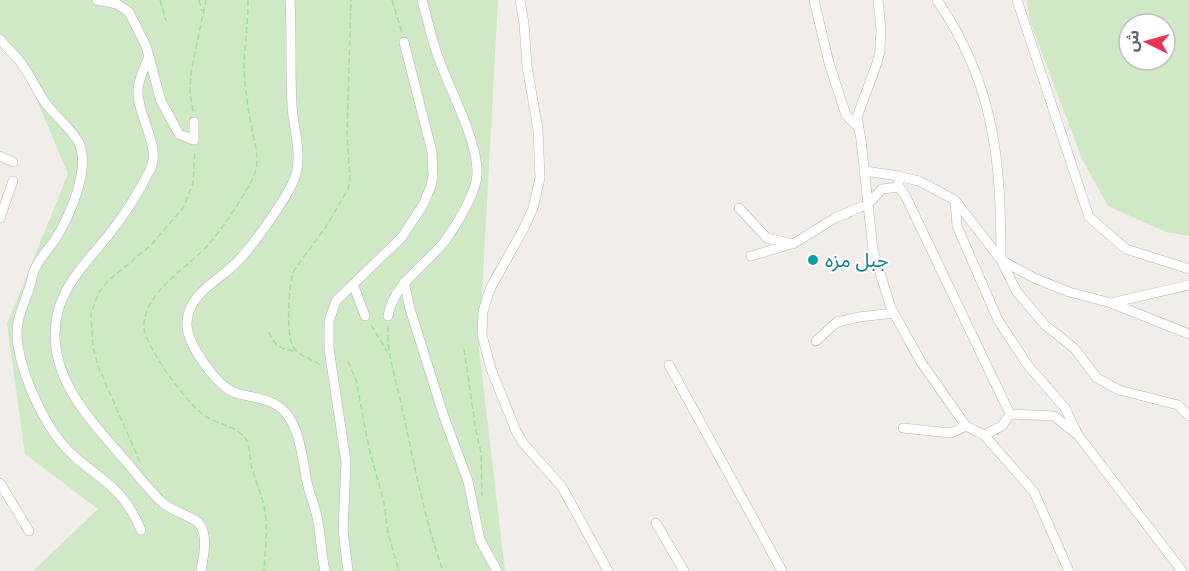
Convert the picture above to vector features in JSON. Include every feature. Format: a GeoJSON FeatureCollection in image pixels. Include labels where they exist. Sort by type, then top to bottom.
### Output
{"type":"FeatureCollection","features":[{"type":"Feature","properties":{"kind":"street"},"geometry":{"type":"LineString","coordinates":[[97,0],[117,4],[129,12],[142,37],[161,101],[174,126],[183,136],[194,140],[194,122]]}},
{"type":"Feature","properties":{"kind":"street"},"geometry":{"type":"LineString","coordinates":[[290,0],[292,107],[299,156],[295,179],[244,254],[196,298],[188,314],[187,322],[188,336],[221,382],[235,392],[272,403],[285,412],[290,420],[297,434],[307,484],[317,515],[325,571]]}},
{"type":"Feature","properties":{"kind":"street"},"geometry":{"type":"LineString","coordinates":[[388,316],[393,299],[404,282],[426,263],[447,239],[471,195],[477,174],[473,148],[434,45],[422,0]]}},
{"type":"Feature","properties":{"kind":"street"},"geometry":{"type":"LineString","coordinates":[[520,0],[527,66],[538,130],[540,178],[533,208],[491,287],[483,312],[482,335],[491,369],[516,431],[561,487],[608,571]]}},
{"type":"Feature","properties":{"kind":"street"},"geometry":{"type":"LineString","coordinates":[[814,0],[829,63],[846,115],[859,128]]}},
{"type":"Feature","properties":{"kind":"street"},"geometry":{"type":"LineString","coordinates":[[878,0],[881,29],[878,63],[857,117],[873,250],[894,313],[921,362],[966,426],[984,435],[1034,492],[1069,571]]}},
{"type":"Feature","properties":{"kind":"street"},"geometry":{"type":"LineString","coordinates":[[937,0],[971,58],[988,108],[997,162],[1001,260]]}},
{"type":"Feature","properties":{"kind":"street"},"geometry":{"type":"LineString","coordinates":[[1017,0],[1089,217],[1126,249],[1189,269]]}},
{"type":"Feature","properties":{"kind":"street"},"geometry":{"type":"LineString","coordinates":[[0,39],[21,62],[46,103],[73,133],[84,160],[79,185],[64,223],[34,271],[19,316],[17,333],[24,370],[37,405],[61,442],[73,456],[118,491],[141,530]]}},
{"type":"Feature","properties":{"kind":"street"},"geometry":{"type":"LineString","coordinates":[[348,571],[343,530],[346,462],[329,349],[329,321],[336,301],[402,237],[423,205],[431,186],[432,152],[404,42]]}},
{"type":"Feature","properties":{"kind":"street"},"geometry":{"type":"LineString","coordinates":[[148,59],[138,89],[140,108],[152,146],[153,165],[127,209],[70,283],[57,313],[54,335],[61,370],[98,430],[158,499],[173,510],[191,518],[202,528],[204,543],[201,571]]}},
{"type":"Feature","properties":{"kind":"street"},"geometry":{"type":"LineString","coordinates":[[865,171],[919,181],[955,200],[1001,260],[1017,292],[1045,325],[1074,348],[1097,378],[1119,390],[1178,405],[1189,416]]}},
{"type":"Feature","properties":{"kind":"street"},"geometry":{"type":"LineString","coordinates":[[898,176],[899,187],[905,195],[1010,414]]}},
{"type":"Feature","properties":{"kind":"street"},"geometry":{"type":"LineString","coordinates":[[0,218],[14,181]]}},
{"type":"Feature","properties":{"kind":"street"},"geometry":{"type":"LineString","coordinates":[[751,256],[793,244],[835,218],[868,204],[882,189],[899,187]]}},
{"type":"Feature","properties":{"kind":"street"},"geometry":{"type":"LineString","coordinates":[[955,200],[957,226],[998,320],[1027,364],[1065,408],[1078,435],[1182,571]]}},
{"type":"Feature","properties":{"kind":"street"},"geometry":{"type":"LineString","coordinates":[[739,208],[767,238],[793,244]]}},
{"type":"Feature","properties":{"kind":"street"},"geometry":{"type":"LineString","coordinates":[[1001,260],[1034,278],[1069,292],[1111,303],[1189,334]]}},
{"type":"Feature","properties":{"kind":"street"},"geometry":{"type":"LineString","coordinates":[[404,282],[410,309],[444,417],[468,481],[480,540],[497,571]]}},
{"type":"Feature","properties":{"kind":"street"},"geometry":{"type":"LineString","coordinates":[[353,284],[365,316]]}},
{"type":"Feature","properties":{"kind":"street"},"geometry":{"type":"LineString","coordinates":[[1111,303],[1189,285]]}},
{"type":"Feature","properties":{"kind":"street"},"geometry":{"type":"LineString","coordinates":[[816,341],[837,322],[894,313]]}},
{"type":"Feature","properties":{"kind":"street"},"geometry":{"type":"LineString","coordinates":[[669,365],[782,571]]}},
{"type":"Feature","properties":{"kind":"street"},"geometry":{"type":"LineString","coordinates":[[1010,414],[1054,416],[1078,435]]}},
{"type":"Feature","properties":{"kind":"street"},"geometry":{"type":"LineString","coordinates":[[984,435],[1002,426],[1010,414]]}},
{"type":"Feature","properties":{"kind":"street"},"geometry":{"type":"LineString","coordinates":[[903,428],[951,433],[966,426]]}},
{"type":"Feature","properties":{"kind":"street"},"geometry":{"type":"LineString","coordinates":[[0,483],[29,531]]}},
{"type":"Feature","properties":{"kind":"street"},"geometry":{"type":"LineString","coordinates":[[656,524],[684,571]]}},
{"type":"Feature","properties":{"kind":"path"},"geometry":{"type":"LineString","coordinates":[[160,0],[166,21]]}},
{"type":"Feature","properties":{"kind":"path"},"geometry":{"type":"LineString","coordinates":[[199,0],[203,12]]}},
{"type":"Feature","properties":{"kind":"path"},"geometry":{"type":"LineString","coordinates":[[194,122],[190,81],[206,0]]}},
{"type":"Feature","properties":{"kind":"path"},"geometry":{"type":"LineString","coordinates":[[248,0],[244,66],[257,153],[256,169],[237,206],[215,237],[153,299],[146,310],[144,327],[145,335],[157,357],[186,398],[204,416],[240,433],[246,439],[251,467],[265,511],[264,571]]}},
{"type":"Feature","properties":{"kind":"path"},"geometry":{"type":"LineString","coordinates":[[335,381],[325,368],[296,351],[291,345],[289,335],[291,276],[327,225],[348,189],[350,181],[347,135],[351,0]]}},
{"type":"Feature","properties":{"kind":"path"},"geometry":{"type":"LineString","coordinates":[[392,0],[404,42]]}},
{"type":"Feature","properties":{"kind":"path"},"geometry":{"type":"LineString","coordinates":[[141,464],[98,366],[93,347],[91,313],[99,292],[108,281],[151,245],[183,208],[193,184],[196,161],[194,140]]}},
{"type":"Feature","properties":{"kind":"path"},"geometry":{"type":"LineString","coordinates":[[365,316],[388,352]]}},
{"type":"Feature","properties":{"kind":"path"},"geometry":{"type":"LineString","coordinates":[[388,316],[388,352],[430,533],[442,571]]}},
{"type":"Feature","properties":{"kind":"path"},"geometry":{"type":"LineString","coordinates":[[269,332],[277,346],[284,350],[296,351]]}},
{"type":"Feature","properties":{"kind":"path"},"geometry":{"type":"LineString","coordinates":[[464,349],[481,452],[482,494],[476,515]]}},
{"type":"Feature","properties":{"kind":"path"},"geometry":{"type":"LineString","coordinates":[[348,361],[357,380],[369,447],[384,503],[391,546],[399,571]]}},
{"type":"Feature","properties":{"kind":"green space"},"geometry":{"type":"Polygon","coordinates":[[[0,0],[498,0],[479,349],[505,571],[33,571],[98,509],[25,454],[7,324],[68,174],[18,55],[0,33],[0,0]]]}},
{"type":"Feature","properties":{"kind":"green space"},"geometry":{"type":"Polygon","coordinates":[[[1027,0],[1189,0],[1189,236],[1166,232],[1108,206],[1082,159],[1031,24],[1027,0]]]}},
{"type":"Feature","properties":{"kind":"place","name":"جبل مزه"},"geometry":{"type":"Point","coordinates":[813,260]}}]}
